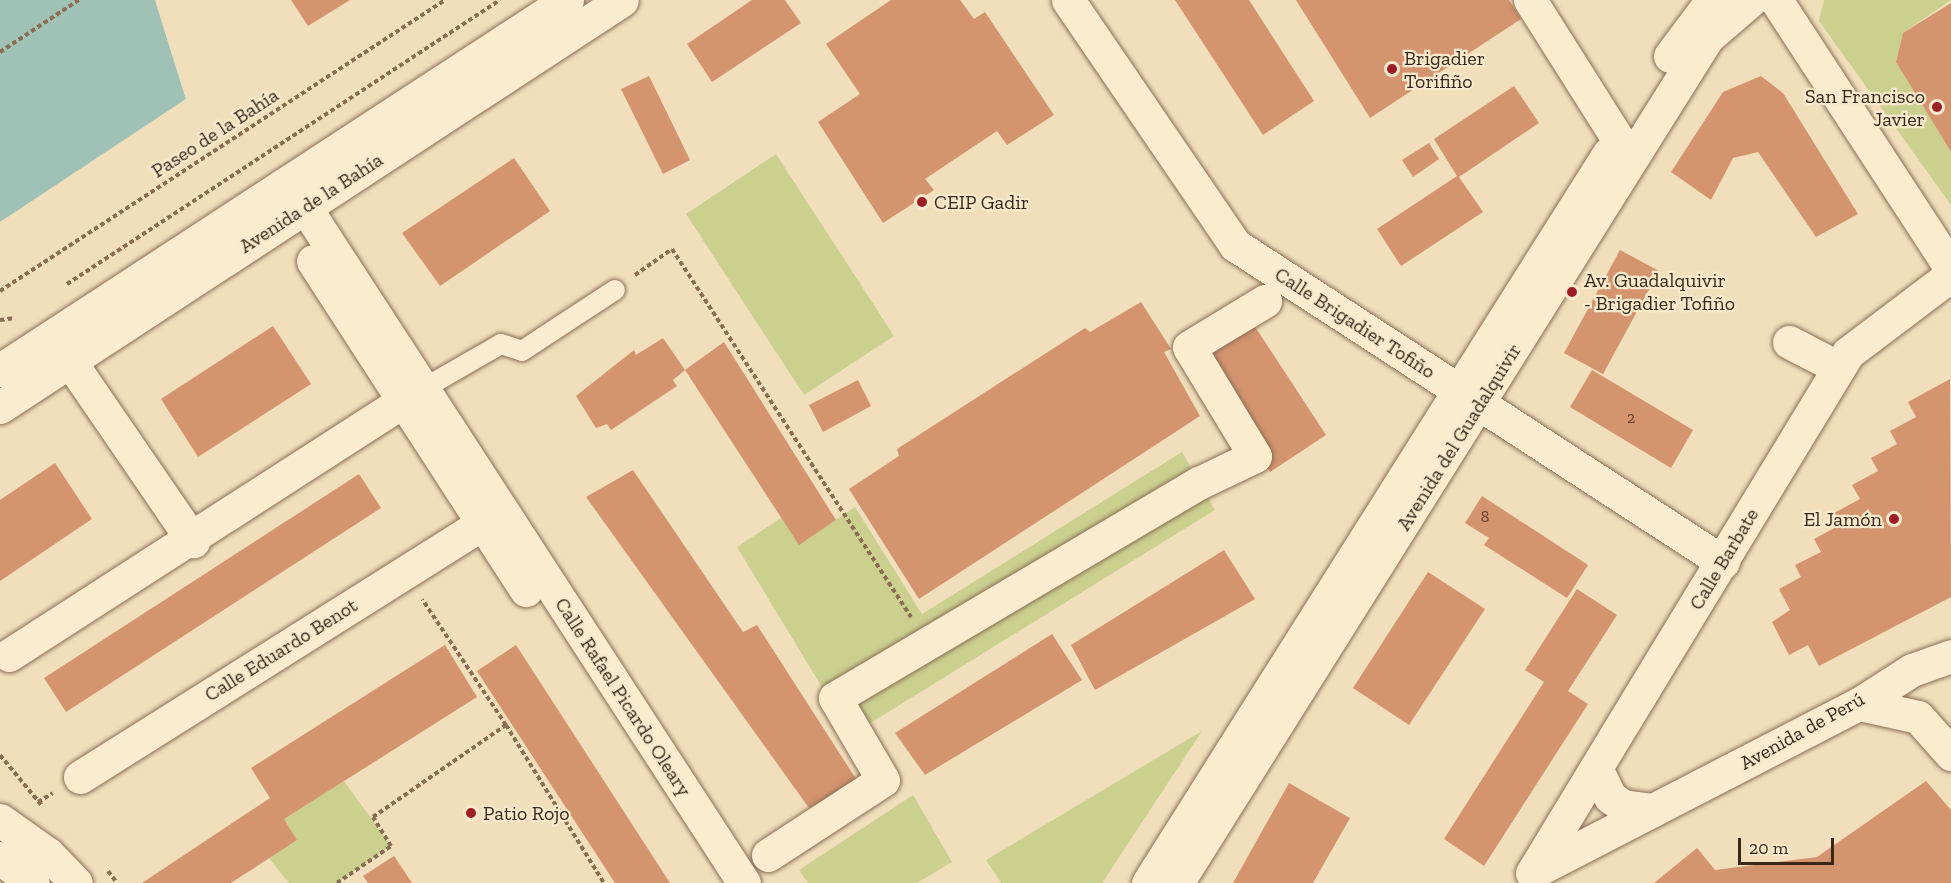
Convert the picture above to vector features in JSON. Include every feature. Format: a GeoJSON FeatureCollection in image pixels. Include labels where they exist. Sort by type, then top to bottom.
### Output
{"type":"FeatureCollection","features":[{"type":"Feature","properties":{"kind":"street","name":"Avenida de la Bahía"},"geometry":{"type":"LineString","coordinates":[[0,370],[567,0]]}},
{"type":"Feature","properties":{"kind":"street","name":"Avenida de la Bahía"},"geometry":{"type":"LineString","coordinates":[[0,407],[622,0]]}},
{"type":"Feature","properties":{"kind":"street","name":"Calle Brigadier Tofiño"},"geometry":{"type":"LineString","coordinates":[[1068,0],[1235,245],[1723,562]]}},
{"type":"Feature","properties":{"kind":"street"},"geometry":{"type":"LineString","coordinates":[[1530,0],[1618,139]]}},
{"type":"Feature","properties":{"kind":"street","name":"Avenida del Guadalquivir"},"geometry":{"type":"LineString","coordinates":[[1177,883],[1469,396],[1618,139],[1697,14],[1712,0]]}},
{"type":"Feature","properties":{"kind":"street","name":"Avenida del Guadalquivir"},"geometry":{"type":"LineString","coordinates":[[1148,883],[1708,37],[1751,0]]}},
{"type":"Feature","properties":{"kind":"street"},"geometry":{"type":"LineString","coordinates":[[1776,0],[1951,268]]}},
{"type":"Feature","properties":{"kind":"street","name":"Calle Rafael Picardo Oleary"},"geometry":{"type":"LineString","coordinates":[[296,213],[491,518],[718,883]]}},
{"type":"Feature","properties":{"kind":"street","name":"Calle Barbate"},"geometry":{"type":"LineString","coordinates":[[1522,878],[1596,768],[1848,353],[1951,275]]}},
{"type":"Feature","properties":{"kind":"street"},"geometry":{"type":"LineString","coordinates":[[768,855],[883,780],[835,698],[1199,483],[1255,456],[1189,346],[1265,301]]}},
{"type":"Feature","properties":{"kind":"street"},"geometry":{"type":"LineString","coordinates":[[1789,342],[1839,368]]}},
{"type":"Feature","properties":{"kind":"street"},"geometry":{"type":"LineString","coordinates":[[78,373],[193,541]]}},
{"type":"Feature","properties":{"kind":"street"},"geometry":{"type":"LineString","coordinates":[[9,655],[193,541],[411,396]]}},
{"type":"Feature","properties":{"kind":"street","name":"Calle Rafael Picardo Oleary"},"geometry":{"type":"LineString","coordinates":[[491,518],[744,883]]}},
{"type":"Feature","properties":{"kind":"street","name":"Calle Eduardo Benot"},"geometry":{"type":"LineString","coordinates":[[80,777],[491,518]]}},
{"type":"Feature","properties":{"kind":"street"},"geometry":{"type":"LineString","coordinates":[[1918,717],[1918,692],[1940,662]]}},
{"type":"Feature","properties":{"kind":"street","name":"Avenida de Perú"},"geometry":{"type":"LineString","coordinates":[[1522,878],[1859,704],[1912,670],[1940,662]]}},
{"type":"Feature","properties":{"kind":"street"},"geometry":{"type":"LineString","coordinates":[[1859,704],[1918,717],[1951,754]]}},
{"type":"Feature","properties":{"kind":"street"},"geometry":{"type":"LineString","coordinates":[[1596,768],[1610,797],[1623,806],[1653,810]]}},
{"type":"Feature","properties":{"kind":"street"},"geometry":{"type":"LineString","coordinates":[[0,820],[48,854],[76,883]]}},
{"type":"Feature","properties":{"kind":"street"},"geometry":{"type":"LineString","coordinates":[[0,858],[33,883]]}},
{"type":"Feature","properties":{"kind":"lane"},"geometry":{"type":"LineString","coordinates":[[411,396],[501,344],[522,351],[615,290]]}},
{"type":"Feature","properties":{"kind":"path"},"geometry":{"type":"LineString","coordinates":[[0,52],[79,0]]}},
{"type":"Feature","properties":{"kind":"path","name":"Paseo de la Bahía"},"geometry":{"type":"LineString","coordinates":[[0,291],[445,0]]}},
{"type":"Feature","properties":{"kind":"path"},"geometry":{"type":"LineString","coordinates":[[56,291],[500,0]]}},
{"type":"Feature","properties":{"kind":"path"},"geometry":{"type":"LineString","coordinates":[[615,290],[672,249],[928,642]]}},
{"type":"Feature","properties":{"kind":"path"},"geometry":{"type":"LineString","coordinates":[[0,320],[22,314]]}},
{"type":"Feature","properties":{"kind":"path"},"geometry":{"type":"LineString","coordinates":[[405,572],[607,882]]}},
{"type":"Feature","properties":{"kind":"path"},"geometry":{"type":"LineString","coordinates":[[337,883],[391,846],[373,818],[506,725]]}},
{"type":"Feature","properties":{"kind":"green space"},"geometry":{"type":"Polygon","coordinates":[[[1824,0],[1951,0],[1903,33],[1896,62],[1951,152],[1951,205],[1819,21],[1824,0]]]}},
{"type":"Feature","properties":{"kind":"green space"},"geometry":{"type":"Polygon","coordinates":[[[776,154],[894,336],[804,395],[686,214],[776,154]]]}},
{"type":"Feature","properties":{"kind":"green space"},"geometry":{"type":"Polygon","coordinates":[[[1182,452],[1215,510],[851,735],[737,547],[781,518],[800,544],[855,507],[922,614],[1182,452]]]}},
{"type":"Feature","properties":{"kind":"green space"},"geometry":{"type":"Polygon","coordinates":[[[1202,731],[1102,883],[1001,883],[986,860],[1202,731]]]}},
{"type":"Feature","properties":{"kind":"green space"},"geometry":{"type":"Polygon","coordinates":[[[344,781],[391,846],[337,883],[289,883],[269,858],[297,840],[284,819],[344,781]]]}},
{"type":"Feature","properties":{"kind":"green space"},"geometry":{"type":"Polygon","coordinates":[[[913,795],[952,862],[917,883],[808,883],[799,870],[913,795]]]}},
{"type":"Feature","properties":{"kind":"water"},"geometry":{"type":"Polygon","coordinates":[[[0,0],[155,0],[186,99],[0,222],[0,0]]]}},
{"type":"Feature","properties":{"kind":"pier"},"geometry":{"type":"Polygon","coordinates":[[[155,0],[188,101],[0,225],[186,99],[155,0]]]}},
{"type":"Feature","properties":{"kind":"building"},"geometry":{"type":"Polygon","coordinates":[[[291,0],[350,0],[308,26],[291,0]]]}},
{"type":"Feature","properties":{"kind":"building"},"geometry":{"type":"Polygon","coordinates":[[[752,0],[785,0],[801,23],[712,82],[687,44],[752,0]]]}},
{"type":"Feature","properties":{"kind":"building"},"geometry":{"type":"Polygon","coordinates":[[[891,0],[960,0],[974,19],[985,12],[1054,115],[1007,145],[997,131],[925,179],[934,190],[883,223],[818,122],[860,94],[826,44],[891,0]]]}},
{"type":"Feature","properties":{"kind":"building"},"geometry":{"type":"Polygon","coordinates":[[[1175,0],[1249,0],[1314,101],[1263,135],[1175,0]]]}},
{"type":"Feature","properties":{"kind":"building","name":"Brigadier Torifiño"},"geometry":{"type":"Polygon","coordinates":[[[1296,0],[1509,0],[1521,19],[1370,118],[1296,0]]]}},
{"type":"Feature","properties":{"kind":"building","name":"San Francisco Javier"},"geometry":{"type":"Polygon","coordinates":[[[1951,3],[1951,152],[1896,62],[1903,33],[1951,3]]]}},
{"type":"Feature","properties":{"kind":"building"},"geometry":{"type":"Polygon","coordinates":[[[649,76],[690,160],[663,174],[621,89],[649,76]]]}},
{"type":"Feature","properties":{"kind":"building"},"geometry":{"type":"Polygon","coordinates":[[[1761,76],[1783,93],[1858,214],[1816,237],[1758,152],[1733,158],[1711,200],[1671,172],[1723,92],[1761,76]]]}},
{"type":"Feature","properties":{"kind":"building"},"geometry":{"type":"Polygon","coordinates":[[[1514,86],[1539,123],[1459,177],[1483,212],[1401,266],[1377,229],[1457,176],[1434,139],[1514,86]]]}},
{"type":"Feature","properties":{"kind":"building"},"geometry":{"type":"Polygon","coordinates":[[[1429,143],[1439,159],[1413,177],[1402,160],[1429,143]]]}},
{"type":"Feature","properties":{"kind":"building"},"geometry":{"type":"Polygon","coordinates":[[[514,158],[550,211],[440,286],[402,233],[514,158]]]}},
{"type":"Feature","properties":{"kind":"building"},"geometry":{"type":"Polygon","coordinates":[[[1620,250],[1659,271],[1603,374],[1564,353],[1620,250]]]}},
{"type":"Feature","properties":{"kind":"building"},"geometry":{"type":"Polygon","coordinates":[[[1141,302],[1171,349],[1164,352],[1200,416],[919,599],[849,489],[899,456],[897,449],[1085,328],[1090,332],[1141,302]]]}},
{"type":"Feature","properties":{"kind":"building"},"geometry":{"type":"Polygon","coordinates":[[[1252,322],[1326,435],[1270,472],[1197,356],[1252,322]]]}},
{"type":"Feature","properties":{"kind":"building"},"geometry":{"type":"Polygon","coordinates":[[[273,326],[311,384],[198,457],[161,399],[273,326]]]}},
{"type":"Feature","properties":{"kind":"building"},"geometry":{"type":"Polygon","coordinates":[[[663,338],[685,370],[673,380],[677,386],[611,430],[607,424],[596,428],[576,396],[634,350],[636,355],[663,338]]]}},
{"type":"Feature","properties":{"kind":"building"},"geometry":{"type":"Polygon","coordinates":[[[724,342],[836,520],[799,545],[685,370],[724,342]]]}},
{"type":"Feature","properties":{"kind":"building"},"geometry":{"type":"Polygon","coordinates":[[[1592,370],[1693,430],[1671,468],[1570,407],[1592,370]]]}},
{"type":"Feature","properties":{"kind":"building","name":"El Jamón"},"geometry":{"type":"Polygon","coordinates":[[[1950,379],[1951,597],[1819,666],[1808,645],[1789,655],[1772,622],[1790,610],[1779,589],[1801,577],[1795,565],[1821,552],[1814,539],[1840,525],[1834,513],[1860,499],[1852,485],[1878,471],[1871,458],[1897,444],[1890,431],[1916,417],[1908,402],[1950,379]]]}},
{"type":"Feature","properties":{"kind":"building"},"geometry":{"type":"Polygon","coordinates":[[[858,380],[871,406],[823,432],[809,405],[858,380]]]}},
{"type":"Feature","properties":{"kind":"building"},"geometry":{"type":"Polygon","coordinates":[[[55,463],[92,519],[0,581],[0,500],[55,463]]]}},
{"type":"Feature","properties":{"kind":"building"},"geometry":{"type":"Polygon","coordinates":[[[633,470],[743,632],[757,625],[858,782],[809,808],[586,497],[633,470]]]}},
{"type":"Feature","properties":{"kind":"building"},"geometry":{"type":"Polygon","coordinates":[[[359,474],[381,508],[66,712],[44,678],[359,474]]]}},
{"type":"Feature","properties":{"kind":"building"},"geometry":{"type":"Polygon","coordinates":[[[1482,496],[1588,565],[1567,598],[1484,545],[1489,538],[1465,523],[1482,496]]]}},
{"type":"Feature","properties":{"kind":"building"},"geometry":{"type":"Polygon","coordinates":[[[1224,550],[1255,599],[1095,690],[1071,645],[1224,550]]]}},
{"type":"Feature","properties":{"kind":"building"},"geometry":{"type":"Polygon","coordinates":[[[1428,572],[1485,609],[1409,725],[1353,688],[1428,572]]]}},
{"type":"Feature","properties":{"kind":"building"},"geometry":{"type":"Polygon","coordinates":[[[1577,589],[1617,615],[1568,691],[1588,704],[1484,866],[1444,839],[1544,682],[1525,670],[1577,589]]]}},
{"type":"Feature","properties":{"kind":"building"},"geometry":{"type":"Polygon","coordinates":[[[1052,634],[1082,680],[925,775],[895,733],[1052,634]]]}},
{"type":"Feature","properties":{"kind":"building"},"geometry":{"type":"Polygon","coordinates":[[[445,645],[477,697],[284,819],[297,840],[231,883],[142,883],[270,798],[251,768],[445,645]]]}},
{"type":"Feature","properties":{"kind":"building"},"geometry":{"type":"Polygon","coordinates":[[[516,645],[670,883],[615,883],[477,671],[516,645]]]}},
{"type":"Feature","properties":{"kind":"building"},"geometry":{"type":"Polygon","coordinates":[[[1926,781],[1951,810],[1951,883],[1654,883],[1697,848],[1715,870],[1817,857],[1926,781]]]}},
{"type":"Feature","properties":{"kind":"building"},"geometry":{"type":"Polygon","coordinates":[[[1289,783],[1350,818],[1313,883],[1233,883],[1289,783]]]}},
{"type":"Feature","properties":{"kind":"building"},"geometry":{"type":"Polygon","coordinates":[[[394,856],[412,883],[368,883],[363,876],[394,856]]]}},
{"type":"Feature","properties":{"kind":"place","name":"Brigadier Torifiño"},"geometry":{"type":"Point","coordinates":[1392,69]}},
{"type":"Feature","properties":{"kind":"place","name":"San Francisco Javier"},"geometry":{"type":"Point","coordinates":[1937,107]}},
{"type":"Feature","properties":{"kind":"place","name":"CEIP Gadir"},"geometry":{"type":"Point","coordinates":[922,202]}},
{"type":"Feature","properties":{"kind":"place","name":"Av. Guadalquivir - Brigadier Tofiño"},"geometry":{"type":"Point","coordinates":[1572,292]}},
{"type":"Feature","properties":{"kind":"place","name":"El Jamón"},"geometry":{"type":"Point","coordinates":[1894,519]}},
{"type":"Feature","properties":{"kind":"place","name":"Patio Rojo"},"geometry":{"type":"Point","coordinates":[471,813]}}]}
